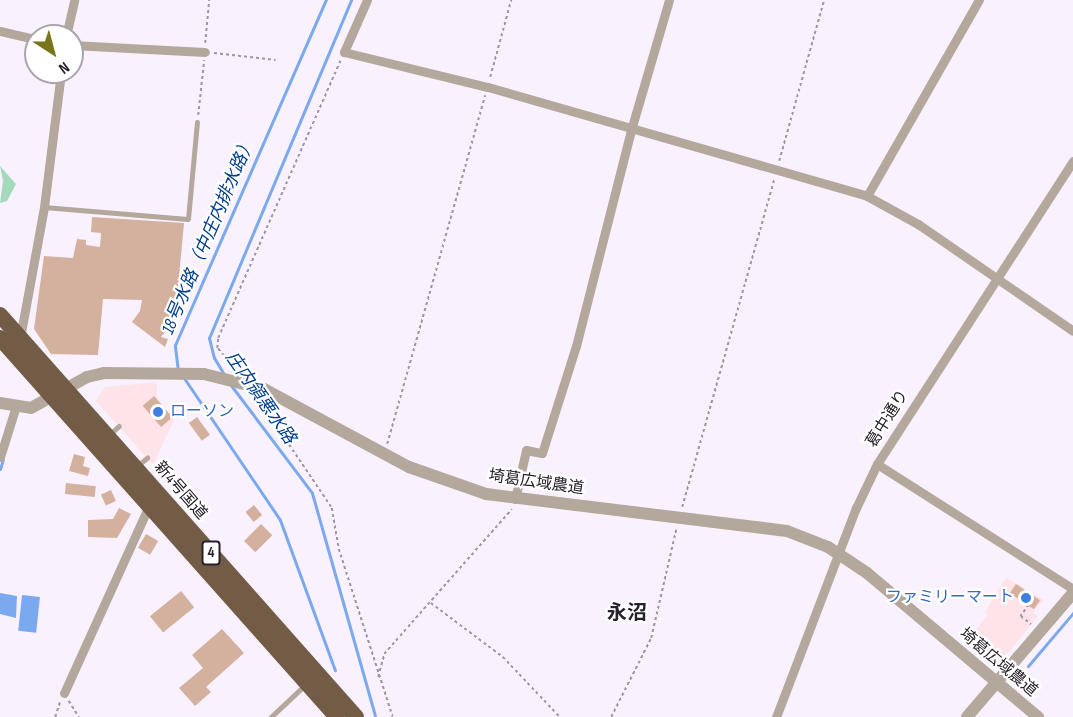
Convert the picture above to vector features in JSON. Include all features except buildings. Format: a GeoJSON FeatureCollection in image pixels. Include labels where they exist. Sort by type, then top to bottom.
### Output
{"type":"FeatureCollection","features":[{"type":"Feature","properties":{"kind":"highway","name":"新4号国道"},"geometry":{"type":"LineString","coordinates":[[0,315],[149,506],[337,717]]}},
{"type":"Feature","properties":{"kind":"highway","name":"新4号国道"},"geometry":{"type":"LineString","coordinates":[[0,338],[59,393],[113,431],[356,717]]}},
{"type":"Feature","properties":{"kind":"street"},"geometry":{"type":"LineString","coordinates":[[69,24],[75,0]]}},
{"type":"Feature","properties":{"kind":"street"},"geometry":{"type":"LineString","coordinates":[[367,0],[344,52],[488,87],[631,130],[867,196],[918,224],[1073,331]]}},
{"type":"Feature","properties":{"kind":"street"},"geometry":{"type":"LineString","coordinates":[[515,499],[526,450],[542,453],[576,346],[631,130],[669,0]]}},
{"type":"Feature","properties":{"kind":"street"},"geometry":{"type":"LineString","coordinates":[[867,196],[979,0]]}},
{"type":"Feature","properties":{"kind":"street"},"geometry":{"type":"LineString","coordinates":[[0,31],[24,36]]}},
{"type":"Feature","properties":{"kind":"street"},"geometry":{"type":"LineString","coordinates":[[84,46],[205,52]]}},
{"type":"Feature","properties":{"kind":"street"},"geometry":{"type":"LineString","coordinates":[[20,338],[44,207],[59,84]]}},
{"type":"Feature","properties":{"kind":"street","name":"葛中通り"},"geometry":{"type":"LineString","coordinates":[[776,717],[838,553],[877,464],[995,278],[1073,161]]}},
{"type":"Feature","properties":{"kind":"street","name":"埼葛広域農道"},"geometry":{"type":"LineString","coordinates":[[0,403],[31,408],[98,374],[149,377],[171,372],[220,377],[256,386],[430,476],[515,499],[787,531],[838,553],[1038,717]]}},
{"type":"Feature","properties":{"kind":"street"},"geometry":{"type":"LineString","coordinates":[[0,457],[16,406]]}},
{"type":"Feature","properties":{"kind":"street"},"geometry":{"type":"LineString","coordinates":[[877,464],[1073,591],[967,717]]}},
{"type":"Feature","properties":{"kind":"street"},"geometry":{"type":"LineString","coordinates":[[64,693],[149,506]]}},
{"type":"Feature","properties":{"kind":"lane"},"geometry":{"type":"LineString","coordinates":[[44,207],[188,219],[197,122]]}},
{"type":"Feature","properties":{"kind":"lane"},"geometry":{"type":"LineString","coordinates":[[271,717],[307,683]]}},
{"type":"Feature","properties":{"kind":"path"},"geometry":{"type":"LineString","coordinates":[[384,454],[511,0]]}},
{"type":"Feature","properties":{"kind":"path"},"geometry":{"type":"LineString","coordinates":[[612,717],[651,638],[679,518],[824,0]]}},
{"type":"Feature","properties":{"kind":"path"},"geometry":{"type":"LineString","coordinates":[[205,52],[276,60]]}},
{"type":"Feature","properties":{"kind":"path"},"geometry":{"type":"LineString","coordinates":[[239,381],[217,348],[218,339],[344,52]]}},
{"type":"Feature","properties":{"kind":"path"},"geometry":{"type":"LineString","coordinates":[[256,386],[254,393],[332,508],[339,549],[378,678],[393,717]]}},
{"type":"Feature","properties":{"kind":"path"},"geometry":{"type":"LineString","coordinates":[[378,678],[384,654],[503,521],[515,499]]}},
{"type":"Feature","properties":{"kind":"path"},"geometry":{"type":"LineString","coordinates":[[430,603],[503,657],[560,717]]}},
{"type":"Feature","properties":{"kind":"path"},"geometry":{"type":"LineString","coordinates":[[1029,605],[1021,616],[1033,626]]}},
{"type":"Feature","properties":{"kind":"path"},"geometry":{"type":"LineString","coordinates":[[55,717],[64,693]]}},
{"type":"Feature","properties":{"kind":"path"},"geometry":{"type":"LineString","coordinates":[[64,693],[79,717]]}},
{"type":"Feature","properties":{"kind":"shaded area"},"geometry":{"type":"Polygon","coordinates":[[[157,382],[157,397],[174,420],[153,465],[96,401],[105,387],[157,382]]]}},
{"type":"Feature","properties":{"kind":"shaded area"},"geometry":{"type":"Polygon","coordinates":[[[1006,577],[1044,600],[1033,612],[1038,616],[1010,651],[1002,658],[985,661],[966,643],[988,614],[985,612],[1006,577]]]}},
{"type":"Feature","properties":{"kind":"green space"},"geometry":{"type":"Polygon","coordinates":[[[0,166],[16,184],[7,201],[0,203],[3,181],[0,166]]]}},
{"type":"Feature","properties":{"kind":"water"},"geometry":{"type":"Polygon","coordinates":[[[0,593],[17,596],[16,618],[0,614],[0,593]]]}},
{"type":"Feature","properties":{"kind":"water"},"geometry":{"type":"Polygon","coordinates":[[[22,595],[40,597],[36,633],[18,631],[22,595]]]}},
{"type":"Feature","properties":{"kind":"waterway","name":"18号水路（中庄内排水路）"},"geometry":{"type":"LineString","coordinates":[[178,371],[175,345],[326,0]]}},
{"type":"Feature","properties":{"kind":"waterway","name":"庄内領悪水路"},"geometry":{"type":"LineString","coordinates":[[225,376],[214,358],[209,338],[351,0]]}},
{"type":"Feature","properties":{"kind":"waterway","name":"18号水路（中庄内排水路）"},"geometry":{"type":"LineString","coordinates":[[184,378],[280,520],[335,670]]}},
{"type":"Feature","properties":{"kind":"waterway","name":"庄内領悪水路"},"geometry":{"type":"LineString","coordinates":[[230,384],[312,493],[375,715]]}},
{"type":"Feature","properties":{"kind":"waterway"},"geometry":{"type":"LineString","coordinates":[[0,469],[3,459]]}},
{"type":"Feature","properties":{"kind":"waterway"},"geometry":{"type":"LineString","coordinates":[[1028,666],[1073,613]]}},
{"type":"Feature","properties":{"kind":"place","name":"ローソン"},"geometry":{"type":"Point","coordinates":[158,412]}},
{"type":"Feature","properties":{"kind":"place","name":"ファミリーマート"},"geometry":{"type":"Point","coordinates":[1026,598]}},
{"type":"Feature","properties":{"kind":"district","name":"永沼"},"geometry":{"type":"Point","coordinates":[627,613]}}]}
